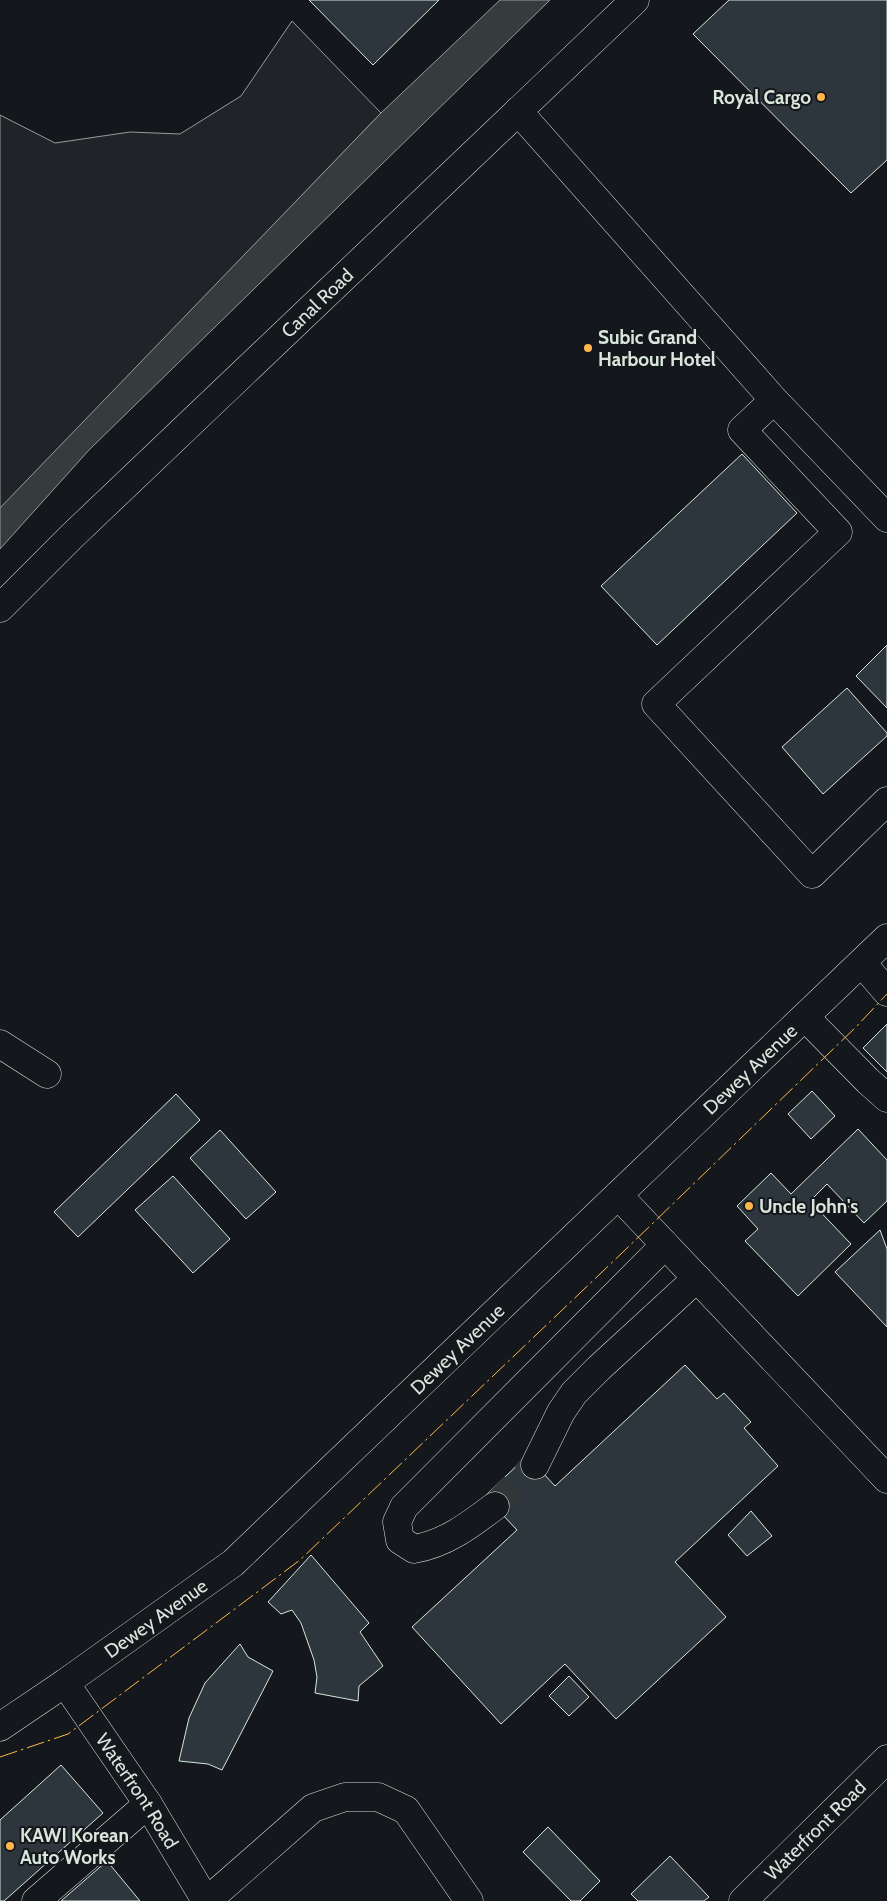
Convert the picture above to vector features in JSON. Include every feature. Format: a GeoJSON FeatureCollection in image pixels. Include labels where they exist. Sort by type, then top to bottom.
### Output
{"type":"FeatureCollection","features":[{"type":"Feature","properties":{"kind":"main road","name":"Canal Road"},"geometry":{"type":"LineString","coordinates":[[0,608],[72,536],[634,0]]}},
{"type":"Feature","properties":{"kind":"main road"},"geometry":{"type":"LineString","coordinates":[[518,111],[774,400],[887,518]]}},
{"type":"Feature","properties":{"kind":"main road"},"geometry":{"type":"LineString","coordinates":[[774,400],[742,430],[838,532],[656,704],[812,874],[887,801]]}},
{"type":"Feature","properties":{"kind":"main road","name":"Dewey Avenue"},"geometry":{"type":"LineString","coordinates":[[0,1727],[65,1684],[233,1563],[887,938]]}},
{"type":"Feature","properties":{"kind":"main road"},"geometry":{"type":"LineString","coordinates":[[862,963],[887,992]]}},
{"type":"Feature","properties":{"kind":"main road"},"geometry":{"type":"LineString","coordinates":[[805,1016],[868,1082],[887,1098]]}},
{"type":"Feature","properties":{"kind":"main road"},"geometry":{"type":"LineString","coordinates":[[0,1044],[47,1074]]}},
{"type":"Feature","properties":{"kind":"main road"},"geometry":{"type":"LineString","coordinates":[[618,1195],[887,1479]]}},
{"type":"Feature","properties":{"kind":"main road"},"geometry":{"type":"LineString","coordinates":[[495,1506],[466,1528],[430,1546],[414,1549],[400,1540],[397,1522],[404,1507],[665,1245]]}},
{"type":"Feature","properties":{"kind":"main road"},"geometry":{"type":"LineString","coordinates":[[535,1465],[561,1412],[574,1393],[598,1368],[697,1278]]}},
{"type":"Feature","properties":{"kind":"main road","name":"Waterfront Road"},"geometry":{"type":"LineString","coordinates":[[65,1684],[148,1804],[206,1901]]}},
{"type":"Feature","properties":{"kind":"main road","name":"Waterfront Road"},"geometry":{"type":"LineString","coordinates":[[743,1901],[887,1758]]}},
{"type":"Feature","properties":{"kind":"main road"},"geometry":{"type":"LineString","coordinates":[[206,1901],[313,1808],[345,1797],[378,1797],[406,1810],[469,1901]]}},
{"type":"Feature","properties":{"kind":"main road"},"geometry":{"type":"LineString","coordinates":[[36,1901],[148,1804]]}},
{"type":"Feature","properties":{"kind":"shaded area"},"geometry":{"type":"Polygon","coordinates":[[[500,0],[550,0],[89,450],[0,549],[0,508],[381,113],[500,0]]]}},
{"type":"Feature","properties":{"kind":"shaded area"},"geometry":{"type":"Polygon","coordinates":[[[292,21],[381,113],[0,511],[0,115],[55,143],[130,132],[180,134],[241,96],[292,21]]]}},
{"type":"Feature","properties":{"kind":"building"},"geometry":{"type":"Polygon","coordinates":[[[309,0],[439,0],[373,65],[309,0]]]}},
{"type":"Feature","properties":{"kind":"building","name":"Royal Cargo"},"geometry":{"type":"Polygon","coordinates":[[[729,0],[887,0],[887,160],[851,193],[693,34],[729,0]]]}},
{"type":"Feature","properties":{"kind":"building"},"geometry":{"type":"Polygon","coordinates":[[[742,454],[797,513],[657,645],[601,586],[742,454]]]}},
{"type":"Feature","properties":{"kind":"building"},"geometry":{"type":"Polygon","coordinates":[[[887,645],[887,708],[856,676],[887,645]]]}},
{"type":"Feature","properties":{"kind":"building"},"geometry":{"type":"Polygon","coordinates":[[[847,688],[887,733],[887,736],[823,794],[782,747],[847,688]]]}},
{"type":"Feature","properties":{"kind":"building"},"geometry":{"type":"Polygon","coordinates":[[[887,1024],[887,1072],[863,1048],[887,1024]]]}},
{"type":"Feature","properties":{"kind":"building"},"geometry":{"type":"Polygon","coordinates":[[[812,1091],[835,1116],[811,1139],[788,1114],[812,1091]]]}},
{"type":"Feature","properties":{"kind":"building"},"geometry":{"type":"Polygon","coordinates":[[[176,1094],[200,1120],[78,1237],[54,1212],[176,1094]]]}},
{"type":"Feature","properties":{"kind":"building"},"geometry":{"type":"Polygon","coordinates":[[[858,1129],[887,1160],[887,1201],[864,1223],[827,1184],[810,1201],[851,1244],[798,1296],[745,1241],[758,1229],[737,1206],[771,1173],[791,1194],[858,1129]]]}},
{"type":"Feature","properties":{"kind":"building"},"geometry":{"type":"Polygon","coordinates":[[[220,1130],[276,1192],[246,1219],[190,1158],[220,1130]]]}},
{"type":"Feature","properties":{"kind":"building"},"geometry":{"type":"Polygon","coordinates":[[[173,1176],[230,1239],[193,1273],[135,1210],[173,1176]]]}},
{"type":"Feature","properties":{"kind":"building"},"geometry":{"type":"Polygon","coordinates":[[[880,1230],[887,1249],[887,1327],[835,1272],[880,1230]]]}},
{"type":"Feature","properties":{"kind":"building"},"geometry":{"type":"Polygon","coordinates":[[[685,1365],[717,1399],[724,1393],[751,1422],[744,1428],[778,1466],[675,1562],[726,1617],[616,1719],[565,1664],[501,1724],[412,1627],[517,1530],[485,1496],[527,1456],[555,1486],[685,1365]]]}},
{"type":"Feature","properties":{"kind":"building"},"geometry":{"type":"Polygon","coordinates":[[[751,1511],[772,1536],[747,1556],[728,1535],[751,1511]]]}},
{"type":"Feature","properties":{"kind":"building"},"geometry":{"type":"Polygon","coordinates":[[[311,1555],[369,1623],[360,1632],[383,1666],[359,1686],[358,1701],[315,1693],[317,1677],[314,1660],[301,1623],[292,1610],[281,1614],[268,1602],[311,1555]]]}},
{"type":"Feature","properties":{"kind":"building"},"geometry":{"type":"Polygon","coordinates":[[[240,1644],[248,1657],[273,1671],[222,1770],[208,1764],[179,1761],[189,1718],[205,1683],[240,1644]]]}},
{"type":"Feature","properties":{"kind":"building"},"geometry":{"type":"Polygon","coordinates":[[[569,1676],[589,1697],[569,1716],[549,1696],[569,1676]]]}},
{"type":"Feature","properties":{"kind":"building"},"geometry":{"type":"Polygon","coordinates":[[[61,1765],[103,1813],[4,1901],[0,1901],[0,1820],[61,1765]]]}},
{"type":"Feature","properties":{"kind":"building"},"geometry":{"type":"Polygon","coordinates":[[[548,1827],[600,1881],[580,1901],[571,1901],[523,1852],[548,1827]]]}},
{"type":"Feature","properties":{"kind":"building"},"geometry":{"type":"Polygon","coordinates":[[[670,1856],[709,1897],[704,1901],[638,1901],[631,1894],[670,1856]]]}},
{"type":"Feature","properties":{"kind":"building"},"geometry":{"type":"Polygon","coordinates":[[[107,1861],[140,1901],[61,1901],[107,1861]]]}},
{"type":"Feature","properties":{"kind":"tunnel"},"geometry":{"type":"LineString","coordinates":[[495,1506],[535,1465]]}},
{"type":"Feature","properties":{"kind":"power"},"geometry":{"type":"LineString","coordinates":[[0,1757],[68,1734],[300,1560],[623,1252],[856,1027],[887,994]]}},
{"type":"Feature","properties":{"kind":"place","name":"Royal Cargo"},"geometry":{"type":"Point","coordinates":[821,97]}},
{"type":"Feature","properties":{"kind":"place","name":"Subic Grand Harbour Hotel"},"geometry":{"type":"Point","coordinates":[588,348]}},
{"type":"Feature","properties":{"kind":"place","name":"Uncle John's"},"geometry":{"type":"Point","coordinates":[749,1206]}},
{"type":"Feature","properties":{"kind":"place","name":"KAWI Korean Auto Works"},"geometry":{"type":"Point","coordinates":[10,1846]}}]}
